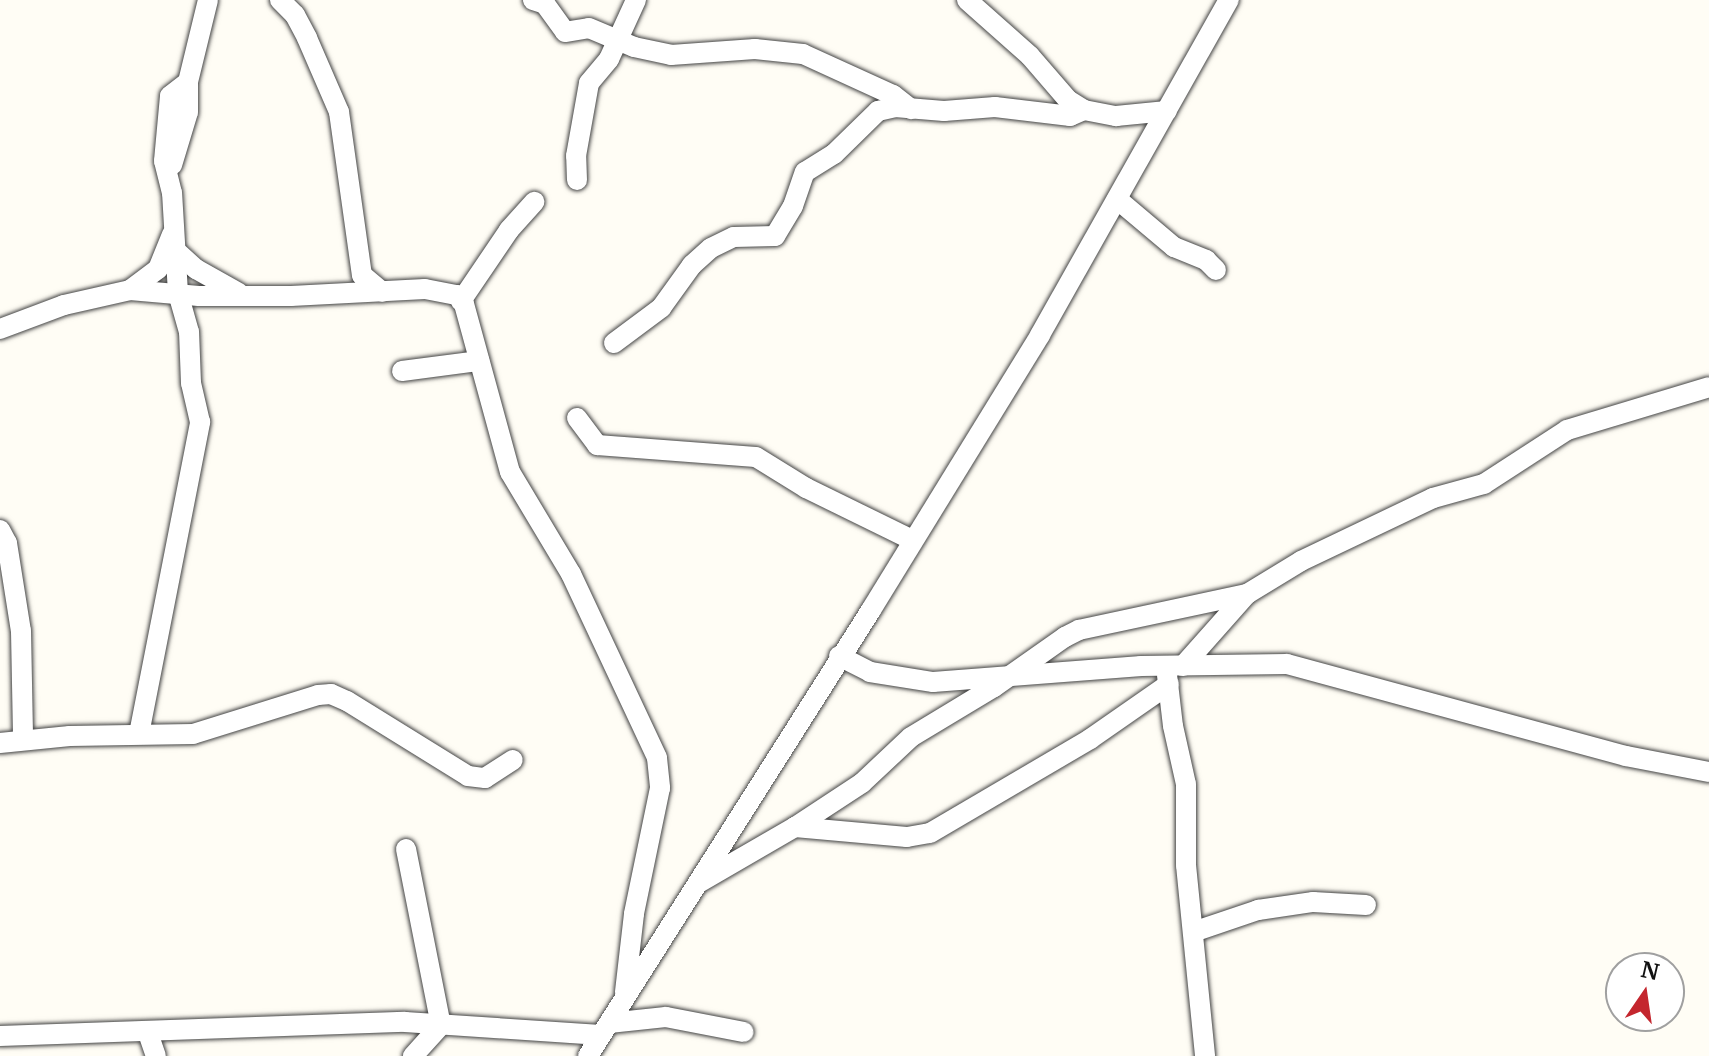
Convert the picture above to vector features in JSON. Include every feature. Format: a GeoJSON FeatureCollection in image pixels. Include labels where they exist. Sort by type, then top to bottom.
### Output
{"type":"FeatureCollection","features":[{"type":"Feature","properties":{"kind":"street"},"geometry":{"type":"LineString","coordinates":[[139,734],[200,422],[191,383],[189,332],[178,293],[172,193],[173,161],[188,112],[188,82],[208,0]]}},
{"type":"Feature","properties":{"kind":"street"},"geometry":{"type":"LineString","coordinates":[[280,0],[295,15],[339,112],[362,275],[382,292]]}},
{"type":"Feature","properties":{"kind":"street"},"geometry":{"type":"LineString","coordinates":[[533,0],[545,4],[565,32],[589,28],[617,40],[683,56],[755,49],[803,54],[893,95],[911,109]]}},
{"type":"Feature","properties":{"kind":"street"},"geometry":{"type":"LineString","coordinates":[[577,180],[576,156],[589,83],[604,67],[636,0]]}},
{"type":"Feature","properties":{"kind":"street"},"geometry":{"type":"LineString","coordinates":[[967,0],[1030,56],[1068,100],[1084,110],[1116,116],[1167,111]]}},
{"type":"Feature","properties":{"kind":"street"},"geometry":{"type":"LineString","coordinates":[[588,1056],[1040,335],[1229,0]]}},
{"type":"Feature","properties":{"kind":"street"},"geometry":{"type":"LineString","coordinates":[[614,343],[661,308],[692,265],[711,248],[734,237],[775,236],[793,206],[805,172],[834,154],[860,125],[878,111],[895,107],[944,111],[995,107],[1070,116],[1084,110]]}},
{"type":"Feature","properties":{"kind":"street"},"geometry":{"type":"LineString","coordinates":[[1117,199],[1174,247],[1206,260],[1216,270]]}},
{"type":"Feature","properties":{"kind":"street"},"geometry":{"type":"LineString","coordinates":[[461,301],[509,230],[534,202]]}},
{"type":"Feature","properties":{"kind":"street"},"geometry":{"type":"LineString","coordinates":[[130,290],[158,269],[176,222]]}},
{"type":"Feature","properties":{"kind":"street"},"geometry":{"type":"LineString","coordinates":[[176,251],[196,269],[239,293]]}},
{"type":"Feature","properties":{"kind":"street"},"geometry":{"type":"LineString","coordinates":[[0,329],[64,305],[130,290],[291,296],[445,291],[461,301],[510,472],[571,574],[657,758],[660,788],[634,914],[624,1000]]}},
{"type":"Feature","properties":{"kind":"street"},"geometry":{"type":"LineString","coordinates":[[402,371],[479,361]]}},
{"type":"Feature","properties":{"kind":"street"},"geometry":{"type":"LineString","coordinates":[[795,827],[921,837],[1090,739],[1172,672],[1247,594],[1301,561],[1433,498],[1484,484],[1567,430],[1709,387]]}},
{"type":"Feature","properties":{"kind":"street"},"geometry":{"type":"LineString","coordinates":[[577,418],[597,445],[756,457],[806,488],[912,540]]}},
{"type":"Feature","properties":{"kind":"street"},"geometry":{"type":"LineString","coordinates":[[2,535],[21,631],[23,740]]}},
{"type":"Feature","properties":{"kind":"street"},"geometry":{"type":"LineString","coordinates":[[697,884],[795,827],[862,783],[911,737],[1079,630],[1247,594]]}},
{"type":"Feature","properties":{"kind":"street"},"geometry":{"type":"LineString","coordinates":[[839,656],[870,672],[900,680],[933,682],[1287,664],[1626,756],[1709,772]]}},
{"type":"Feature","properties":{"kind":"street"},"geometry":{"type":"LineString","coordinates":[[1172,672],[1173,726],[1186,784],[1185,854],[1205,1056]]}},
{"type":"Feature","properties":{"kind":"street"},"geometry":{"type":"LineString","coordinates":[[0,743],[202,732],[318,695],[331,694],[468,776],[485,778],[513,760]]}},
{"type":"Feature","properties":{"kind":"street"},"geometry":{"type":"LineString","coordinates":[[406,849],[441,1025]]}},
{"type":"Feature","properties":{"kind":"street"},"geometry":{"type":"LineString","coordinates":[[1193,932],[1258,910],[1313,902],[1366,905]]}},
{"type":"Feature","properties":{"kind":"street"},"geometry":{"type":"LineString","coordinates":[[0,1036],[405,1022],[605,1029],[666,1017],[744,1032]]}},
{"type":"Feature","properties":{"kind":"street"},"geometry":{"type":"LineString","coordinates":[[413,1056],[441,1025]]}},
{"type":"Feature","properties":{"kind":"street"},"geometry":{"type":"LineString","coordinates":[[148,1033],[156,1056]]}}]}
